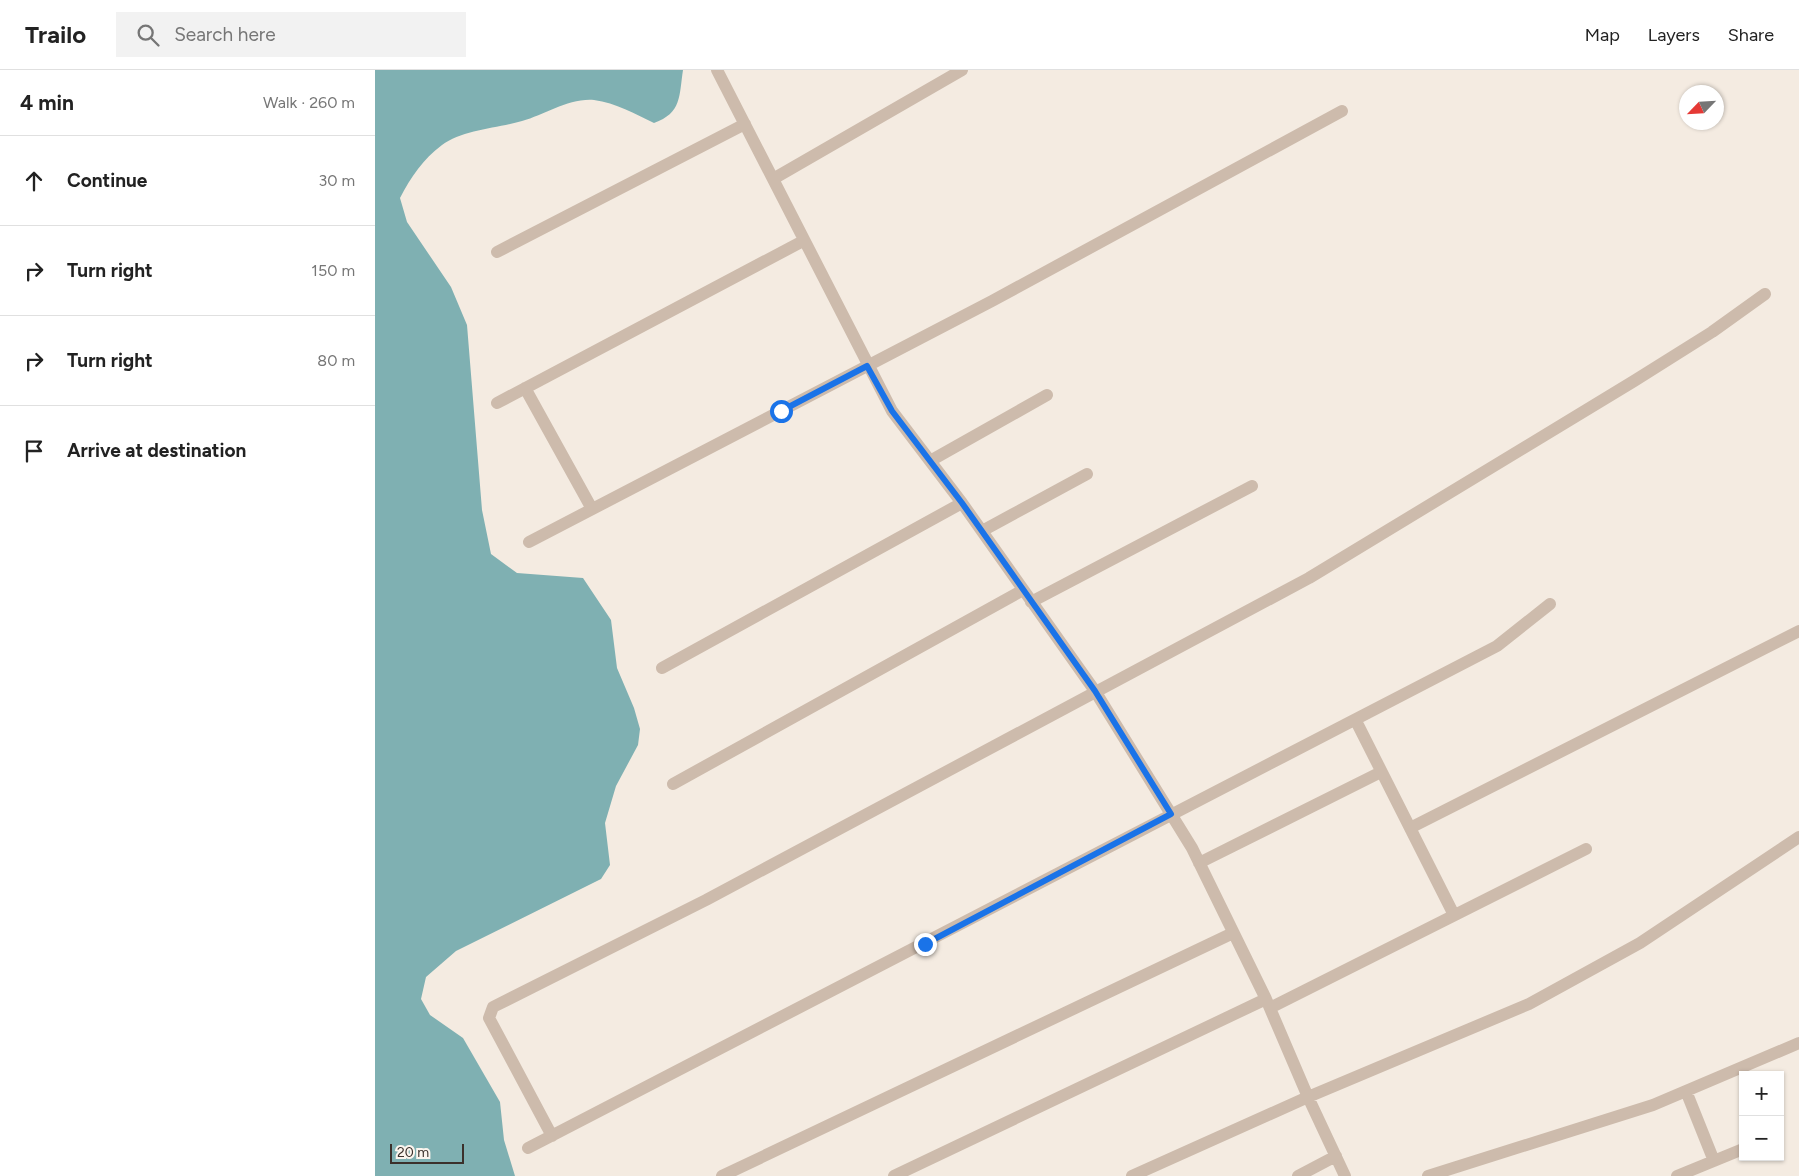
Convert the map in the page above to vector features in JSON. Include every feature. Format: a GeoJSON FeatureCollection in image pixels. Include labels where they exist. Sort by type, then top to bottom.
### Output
{"type":"FeatureCollection","features":[{"type":"Feature","properties":{"kind":"street"},"geometry":{"type":"LineString","coordinates":[[717,70],[867,366],[892,411],[962,503],[1095,691],[1199,863],[1268,1004],[1308,1098],[1345,1176]]}},
{"type":"Feature","properties":{"kind":"street"},"geometry":{"type":"LineString","coordinates":[[773,179],[961,70]]}},
{"type":"Feature","properties":{"kind":"street"},"geometry":{"type":"LineString","coordinates":[[529,542],[992,301],[1342,112]]}},
{"type":"Feature","properties":{"kind":"street"},"geometry":{"type":"LineString","coordinates":[[497,252],[745,124]]}},
{"type":"Feature","properties":{"kind":"street"},"geometry":{"type":"LineString","coordinates":[[497,403],[803,241]]}},
{"type":"Feature","properties":{"kind":"street"},"geometry":{"type":"LineString","coordinates":[[552,1136],[489,1018],[493,1007],[706,900],[1309,578],[1634,381],[1712,332],[1765,294]]}},
{"type":"Feature","properties":{"kind":"street"},"geometry":{"type":"LineString","coordinates":[[525,388],[592,509]]}},
{"type":"Feature","properties":{"kind":"street"},"geometry":{"type":"LineString","coordinates":[[930,461],[1047,394]]}},
{"type":"Feature","properties":{"kind":"street"},"geometry":{"type":"LineString","coordinates":[[981,531],[1087,474]]}},
{"type":"Feature","properties":{"kind":"street"},"geometry":{"type":"LineString","coordinates":[[1031,602],[1253,486]]}},
{"type":"Feature","properties":{"kind":"street"},"geometry":{"type":"LineString","coordinates":[[662,668],[962,503]]}},
{"type":"Feature","properties":{"kind":"street"},"geometry":{"type":"LineString","coordinates":[[673,784],[1023,590]]}},
{"type":"Feature","properties":{"kind":"street"},"geometry":{"type":"LineString","coordinates":[[528,1148],[925,944],[1171,814],[1356,721],[1497,646],[1550,604]]}},
{"type":"Feature","properties":{"kind":"street"},"geometry":{"type":"LineString","coordinates":[[1410,828],[1799,630]]}},
{"type":"Feature","properties":{"kind":"street"},"geometry":{"type":"LineString","coordinates":[[1356,721],[1454,916]]}},
{"type":"Feature","properties":{"kind":"street"},"geometry":{"type":"LineString","coordinates":[[1199,863],[1381,772]]}},
{"type":"Feature","properties":{"kind":"street"},"geometry":{"type":"LineString","coordinates":[[1132,1176],[1308,1098],[1529,1004],[1567,985],[1640,943],[1799,837]]}},
{"type":"Feature","properties":{"kind":"street"},"geometry":{"type":"LineString","coordinates":[[894,1176],[1268,1004],[1454,916],[1586,849]]}},
{"type":"Feature","properties":{"kind":"street"},"geometry":{"type":"LineString","coordinates":[[722,1176],[1233,933]]}},
{"type":"Feature","properties":{"kind":"street"},"geometry":{"type":"LineString","coordinates":[[1428,1176],[1653,1104],[1799,1044]]}},
{"type":"Feature","properties":{"kind":"street"},"geometry":{"type":"LineString","coordinates":[[1686,1091],[1714,1161]]}},
{"type":"Feature","properties":{"kind":"street"},"geometry":{"type":"LineString","coordinates":[[1677,1176],[1739,1151]]}},
{"type":"Feature","properties":{"kind":"street"},"geometry":{"type":"LineString","coordinates":[[1298,1176],[1336,1156]]}},
{"type":"Feature","properties":{"kind":"water"},"geometry":{"type":"Polygon","coordinates":[[[375,70],[683,70],[677,102],[670,114],[663,119],[654,123],[625,109],[594,100],[566,104],[522,121],[470,133],[450,140],[423,162],[400,198],[407,222],[451,287],[467,325],[482,510],[491,554],[517,573],[583,578],[611,620],[617,668],[634,708],[640,729],[638,745],[616,786],[605,823],[610,865],[601,879],[456,951],[426,977],[421,999],[430,1015],[463,1038],[500,1102],[504,1140],[515,1176],[375,1176],[375,70]]]}},
{"type":"Feature","properties":{"kind":"route"},"geometry":{"type":"LineString","coordinates":[[781,411],[867,366],[892,411],[962,503],[1095,691],[1171,814],[925,944]]}}]}
